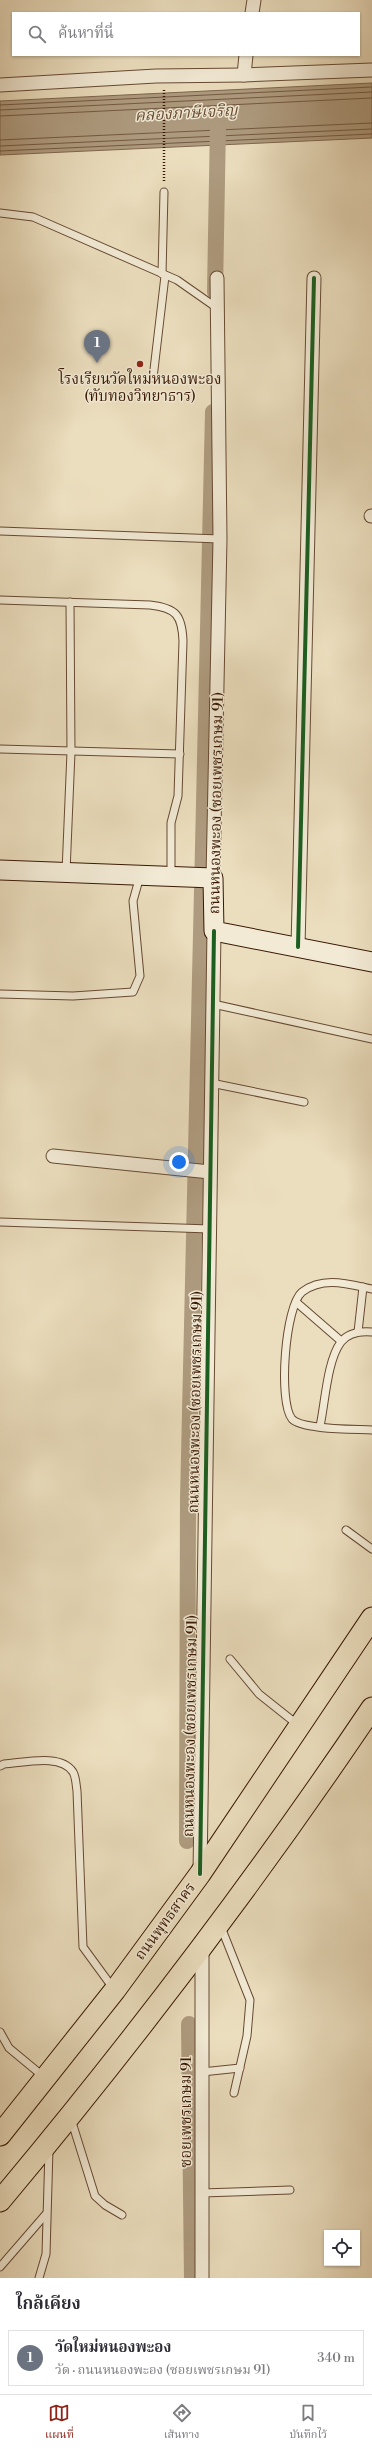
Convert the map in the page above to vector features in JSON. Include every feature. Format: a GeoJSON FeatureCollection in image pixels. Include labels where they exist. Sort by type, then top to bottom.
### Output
{"type":"FeatureCollection","features":[{"type":"Feature","properties":{"kind":"main road"},"geometry":{"type":"LineString","coordinates":[[0,870],[213,878]]}},
{"type":"Feature","properties":{"kind":"main road","name":"ถนนหนองพะอง (ซอยเพชรเกษม 91)"},"geometry":{"type":"LineString","coordinates":[[213,878],[214,931]]}},
{"type":"Feature","properties":{"kind":"main road"},"geometry":{"type":"LineString","coordinates":[[214,931],[372,962]]}},
{"type":"Feature","properties":{"kind":"main road","name":"ถนนพุทธสาคร"},"geometry":{"type":"LineString","coordinates":[[0,2135],[114,1990],[200,1874],[298,1725],[372,1618]]}},
{"type":"Feature","properties":{"kind":"main road"},"geometry":{"type":"LineString","coordinates":[[0,2201],[50,2142],[220,1924],[372,1708]]}},
{"type":"Feature","properties":{"kind":"street"},"geometry":{"type":"LineString","coordinates":[[252,12],[254,0]]}},
{"type":"Feature","properties":{"kind":"street"},"geometry":{"type":"LineString","coordinates":[[244,75],[246,56]]}},
{"type":"Feature","properties":{"kind":"street"},"geometry":{"type":"LineString","coordinates":[[0,85],[156,76],[244,75],[372,70]]}},
{"type":"Feature","properties":{"kind":"street","name":"ถนนหนองพะอง (ซอยเพชรเกษม 91)"},"geometry":{"type":"LineString","coordinates":[[213,878],[220,539],[217,278]]}},
{"type":"Feature","properties":{"kind":"street"},"geometry":{"type":"LineString","coordinates":[[298,947],[314,278]]}},
{"type":"Feature","properties":{"kind":"street","name":"ถนนหนองพะอง (ซอยเพชรเกษม 91)"},"geometry":{"type":"LineString","coordinates":[[200,1874],[214,931]]}},
{"type":"Feature","properties":{"kind":"street"},"geometry":{"type":"LineString","coordinates":[[53,1156],[210,1172]]}},
{"type":"Feature","properties":{"kind":"street","name":"ซอยเพชรเกษม 91"},"geometry":{"type":"LineString","coordinates":[[202,1946],[202,2278]]}},
{"type":"Feature","properties":{"kind":"lane"},"geometry":{"type":"LineString","coordinates":[[153,378],[163,275],[164,192]]}},
{"type":"Feature","properties":{"kind":"lane"},"geometry":{"type":"LineString","coordinates":[[0,213],[33,217],[188,286],[217,308]]}},
{"type":"Feature","properties":{"kind":"lane"},"geometry":{"type":"LineString","coordinates":[[0,531],[220,539]]}},
{"type":"Feature","properties":{"kind":"lane"},"geometry":{"type":"LineString","coordinates":[[0,600],[150,605],[168,607],[177,615],[182,624],[183,641],[178,796],[171,823],[171,877]]}},
{"type":"Feature","properties":{"kind":"lane"},"geometry":{"type":"LineString","coordinates":[[66,873],[71,752],[70,602]]}},
{"type":"Feature","properties":{"kind":"lane"},"geometry":{"type":"LineString","coordinates":[[0,750],[180,754]]}},
{"type":"Feature","properties":{"kind":"lane"},"geometry":{"type":"LineString","coordinates":[[0,994],[73,996],[133,992],[140,976],[133,901],[141,875]]}},
{"type":"Feature","properties":{"kind":"lane"},"geometry":{"type":"LineString","coordinates":[[213,1004],[372,1039]]}},
{"type":"Feature","properties":{"kind":"lane"},"geometry":{"type":"LineString","coordinates":[[211,1083],[304,1102]]}},
{"type":"Feature","properties":{"kind":"lane"},"geometry":{"type":"LineString","coordinates":[[0,1222],[210,1229]]}},
{"type":"Feature","properties":{"kind":"lane"},"geometry":{"type":"LineString","coordinates":[[372,1289],[340,1282],[318,1283],[301,1293],[296,1302],[285,1348],[286,1405],[292,1419],[303,1425],[372,1430]]}},
{"type":"Feature","properties":{"kind":"lane"},"geometry":{"type":"LineString","coordinates":[[358,1332],[363,1287]]}},
{"type":"Feature","properties":{"kind":"lane"},"geometry":{"type":"LineString","coordinates":[[296,1302],[341,1341]]}},
{"type":"Feature","properties":{"kind":"lane"},"geometry":{"type":"LineString","coordinates":[[320,1426],[334,1355],[341,1341],[354,1333],[372,1332]]}},
{"type":"Feature","properties":{"kind":"lane"},"geometry":{"type":"LineString","coordinates":[[346,1530],[372,1550]]}},
{"type":"Feature","properties":{"kind":"lane"},"geometry":{"type":"LineString","coordinates":[[230,1659],[260,1694],[298,1725]]}},
{"type":"Feature","properties":{"kind":"lane"},"geometry":{"type":"LineString","coordinates":[[0,1766],[4,1764],[55,1761],[67,1766],[74,1773],[77,1791],[83,1947],[114,1990]]}},
{"type":"Feature","properties":{"kind":"lane"},"geometry":{"type":"LineString","coordinates":[[220,1924],[250,2000],[247,2036],[234,2093]]}},
{"type":"Feature","properties":{"kind":"lane"},"geometry":{"type":"LineString","coordinates":[[0,2032],[9,2048],[46,2078]]}},
{"type":"Feature","properties":{"kind":"lane"},"geometry":{"type":"LineString","coordinates":[[202,2072],[240,2068]]}},
{"type":"Feature","properties":{"kind":"lane"},"geometry":{"type":"LineString","coordinates":[[70,2116],[96,2196],[104,2205],[122,2215]]}},
{"type":"Feature","properties":{"kind":"lane"},"geometry":{"type":"LineString","coordinates":[[38,2278],[46,2254],[46,2214],[50,2142]]}},
{"type":"Feature","properties":{"kind":"lane"},"geometry":{"type":"LineString","coordinates":[[202,2193],[290,2190]]}},
{"type":"Feature","properties":{"kind":"lane"},"geometry":{"type":"LineString","coordinates":[[0,2267],[46,2214]]}},
{"type":"Feature","properties":{"kind":"path"},"geometry":{"type":"LineString","coordinates":[[164,86],[164,192]]}},
{"type":"Feature","properties":{"kind":"water","name":"คลองภาษีเจริญ"},"geometry":{"type":"Polygon","coordinates":[[[372,83],[372,138],[0,155],[0,101],[372,83]]]}},
{"type":"Feature","properties":{"kind":"waterway","name":"คลองภาษีเจริญ"},"geometry":{"type":"LineString","coordinates":[[215,292],[218,124]]}},
{"type":"Feature","properties":{"kind":"waterway"},"geometry":{"type":"LineString","coordinates":[[187,1841],[188,1499],[213,412]]}},
{"type":"Feature","properties":{"kind":"waterway"},"geometry":{"type":"LineString","coordinates":[[189,2024],[192,2278]]}},
{"type":"Feature","properties":{"kind":"cycle path"},"geometry":{"type":"LineString","coordinates":[[298,947],[314,278]]}},
{"type":"Feature","properties":{"kind":"cycle path"},"geometry":{"type":"LineString","coordinates":[[200,1874],[214,931]]}},
{"type":"Feature","properties":{"kind":"place","name":"วัดใหม่หนองพะอง"},"geometry":{"type":"Point","coordinates":[97,363]}},
{"type":"Feature","properties":{"kind":"place","name":"โรงเรียนวัดใหม่หนองพะอง (ทับทองวิทยาธาร)"},"geometry":{"type":"Point","coordinates":[140,364]}}]}
